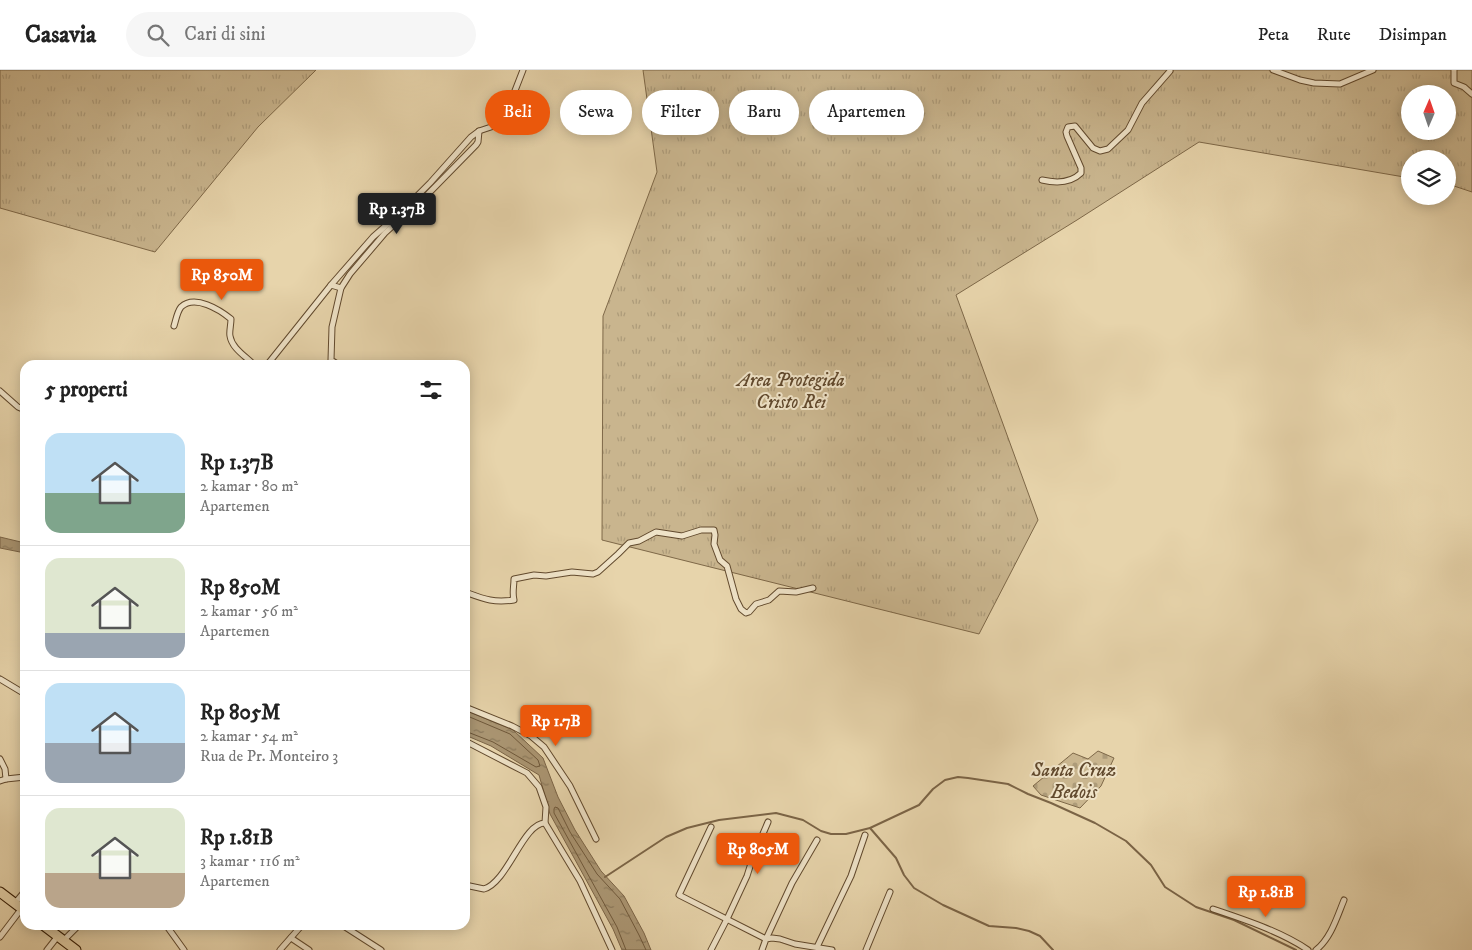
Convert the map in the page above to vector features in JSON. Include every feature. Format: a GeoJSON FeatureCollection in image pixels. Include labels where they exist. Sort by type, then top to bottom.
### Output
{"type":"FeatureCollection","features":[{"type":"Feature","properties":{"kind":"main road"},"geometry":{"type":"LineString","coordinates":[[0,892],[20,906]]}},
{"type":"Feature","properties":{"kind":"main road"},"geometry":{"type":"LineString","coordinates":[[51,930],[76,950]]}},
{"type":"Feature","properties":{"kind":"street"},"geometry":{"type":"LineString","coordinates":[[271,360],[331,285],[374,237],[430,183],[471,137],[479,131],[498,125],[523,70]]}},
{"type":"Feature","properties":{"kind":"street"},"geometry":{"type":"LineString","coordinates":[[1042,180],[1066,181],[1076,178],[1081,173],[1081,168],[1067,136],[1068,127],[1075,126],[1093,148],[1100,151],[1108,149],[1128,130],[1142,103],[1170,70]]}},
{"type":"Feature","properties":{"kind":"street"},"geometry":{"type":"LineString","coordinates":[[1273,70],[1314,83],[1340,84],[1373,70]]}},
{"type":"Feature","properties":{"kind":"street"},"geometry":{"type":"LineString","coordinates":[[1454,70],[1454,83],[1464,87],[1472,94]]}},
{"type":"Feature","properties":{"kind":"street"},"geometry":{"type":"LineString","coordinates":[[331,360],[332,327],[341,288],[350,274],[385,233],[428,194],[476,145],[479,131]]}},
{"type":"Feature","properties":{"kind":"street"},"geometry":{"type":"LineString","coordinates":[[331,285],[341,288]]}},
{"type":"Feature","properties":{"kind":"street"},"geometry":{"type":"LineString","coordinates":[[174,326],[177,315],[182,307],[190,302],[206,304],[226,315],[231,320],[229,335],[232,343],[248,360]]}},
{"type":"Feature","properties":{"kind":"street"},"geometry":{"type":"LineString","coordinates":[[0,391],[20,408]]}},
{"type":"Feature","properties":{"kind":"street"},"geometry":{"type":"LineString","coordinates":[[470,594],[486,600],[499,602],[514,600],[512,595],[514,579],[534,574],[546,576],[572,572],[593,574],[612,560],[629,543],[639,541],[656,532],[682,536],[701,530],[714,530],[714,544],[720,560],[727,566],[736,599],[741,609],[746,613],[756,604],[769,600],[779,591],[796,592],[813,588]]}},
{"type":"Feature","properties":{"kind":"street"},"geometry":{"type":"LineString","coordinates":[[0,679],[20,691]]}},
{"type":"Feature","properties":{"kind":"street"},"geometry":{"type":"LineString","coordinates":[[470,709],[512,726],[531,736],[544,747],[570,786],[596,839]]}},
{"type":"Feature","properties":{"kind":"street"},"geometry":{"type":"LineString","coordinates":[[470,744],[527,773],[539,787],[546,807],[545,823],[580,881],[612,950]]}},
{"type":"Feature","properties":{"kind":"street"},"geometry":{"type":"LineString","coordinates":[[0,759],[5,769],[3,780],[20,778]]}},
{"type":"Feature","properties":{"kind":"street"},"geometry":{"type":"LineString","coordinates":[[711,950],[747,876],[768,822]]}},
{"type":"Feature","properties":{"kind":"street"},"geometry":{"type":"LineString","coordinates":[[470,886],[484,889],[492,885],[509,864],[531,829],[540,823],[545,823]]}},
{"type":"Feature","properties":{"kind":"street"},"geometry":{"type":"LineString","coordinates":[[711,827],[680,895],[766,939],[772,938],[832,950]]}},
{"type":"Feature","properties":{"kind":"street"},"geometry":{"type":"LineString","coordinates":[[817,947],[850,876],[865,835]]}},
{"type":"Feature","properties":{"kind":"street"},"geometry":{"type":"LineString","coordinates":[[762,950],[792,883],[818,840]]}},
{"type":"Feature","properties":{"kind":"street"},"geometry":{"type":"LineString","coordinates":[[866,950],[890,892]]}},
{"type":"Feature","properties":{"kind":"street"},"geometry":{"type":"LineString","coordinates":[[1316,950],[1324,943],[1336,922],[1344,900]]}},
{"type":"Feature","properties":{"kind":"street"},"geometry":{"type":"LineString","coordinates":[[0,937],[20,908]]}},
{"type":"Feature","properties":{"kind":"street"},"geometry":{"type":"LineString","coordinates":[[1213,909],[1242,918],[1298,947],[1308,950]]}},
{"type":"Feature","properties":{"kind":"street"},"geometry":{"type":"LineString","coordinates":[[47,950],[72,930]]}},
{"type":"Feature","properties":{"kind":"street"},"geometry":{"type":"LineString","coordinates":[[170,930],[184,950]]}},
{"type":"Feature","properties":{"kind":"street"},"geometry":{"type":"LineString","coordinates":[[280,950],[298,930]]}},
{"type":"Feature","properties":{"kind":"street"},"geometry":{"type":"LineString","coordinates":[[350,930],[381,950]]}},
{"type":"Feature","properties":{"kind":"street"},"geometry":{"type":"LineString","coordinates":[[291,938],[310,950]]}},
{"type":"Feature","properties":{"kind":"green space"},"geometry":{"type":"Polygon","coordinates":[[[0,70],[316,70],[258,127],[155,252],[0,208],[0,70]]]}},
{"type":"Feature","properties":{"kind":"green space","name":"Area Protegida Cristo Rei"},"geometry":{"type":"Polygon","coordinates":[[[643,70],[1472,70],[1472,192],[1456,187],[1456,150],[1401,150],[1401,176],[1199,142],[956,295],[1038,520],[979,634],[602,540],[603,316],[657,172],[652,135],[719,135],[719,90],[646,90],[643,70]]]}},
{"type":"Feature","properties":{"kind":"green space","name":"Santa Cruz Bedois"},"geometry":{"type":"Polygon","coordinates":[[[1098,751],[1114,758],[1101,786],[1080,808],[1041,795],[1033,786],[1073,753],[1088,759],[1098,751]]]}},
{"type":"Feature","properties":{"kind":"water"},"geometry":{"type":"Polygon","coordinates":[[[0,537],[20,542],[20,552],[0,548],[0,537]]]}},
{"type":"Feature","properties":{"kind":"water"},"geometry":{"type":"Polygon","coordinates":[[[470,712],[513,730],[543,758],[558,797],[575,830],[601,871],[624,896],[651,950],[622,950],[613,929],[550,814],[539,775],[491,746],[470,737],[470,712]]]}},
{"type":"Feature","properties":{"kind":"waterway"},"geometry":{"type":"LineString","coordinates":[[605,877],[666,837],[687,828],[719,820],[776,813],[803,820],[821,831],[831,834],[846,834],[870,828],[919,805],[933,789],[945,780],[958,777],[968,778],[1008,784],[1095,823],[1126,841],[1151,865],[1165,887],[1196,907],[1234,920],[1296,950]]}},
{"type":"Feature","properties":{"kind":"waterway"},"geometry":{"type":"LineString","coordinates":[[870,828],[896,858],[904,875],[914,888],[943,905],[989,926],[1029,931],[1040,936],[1053,950]]}}]}
